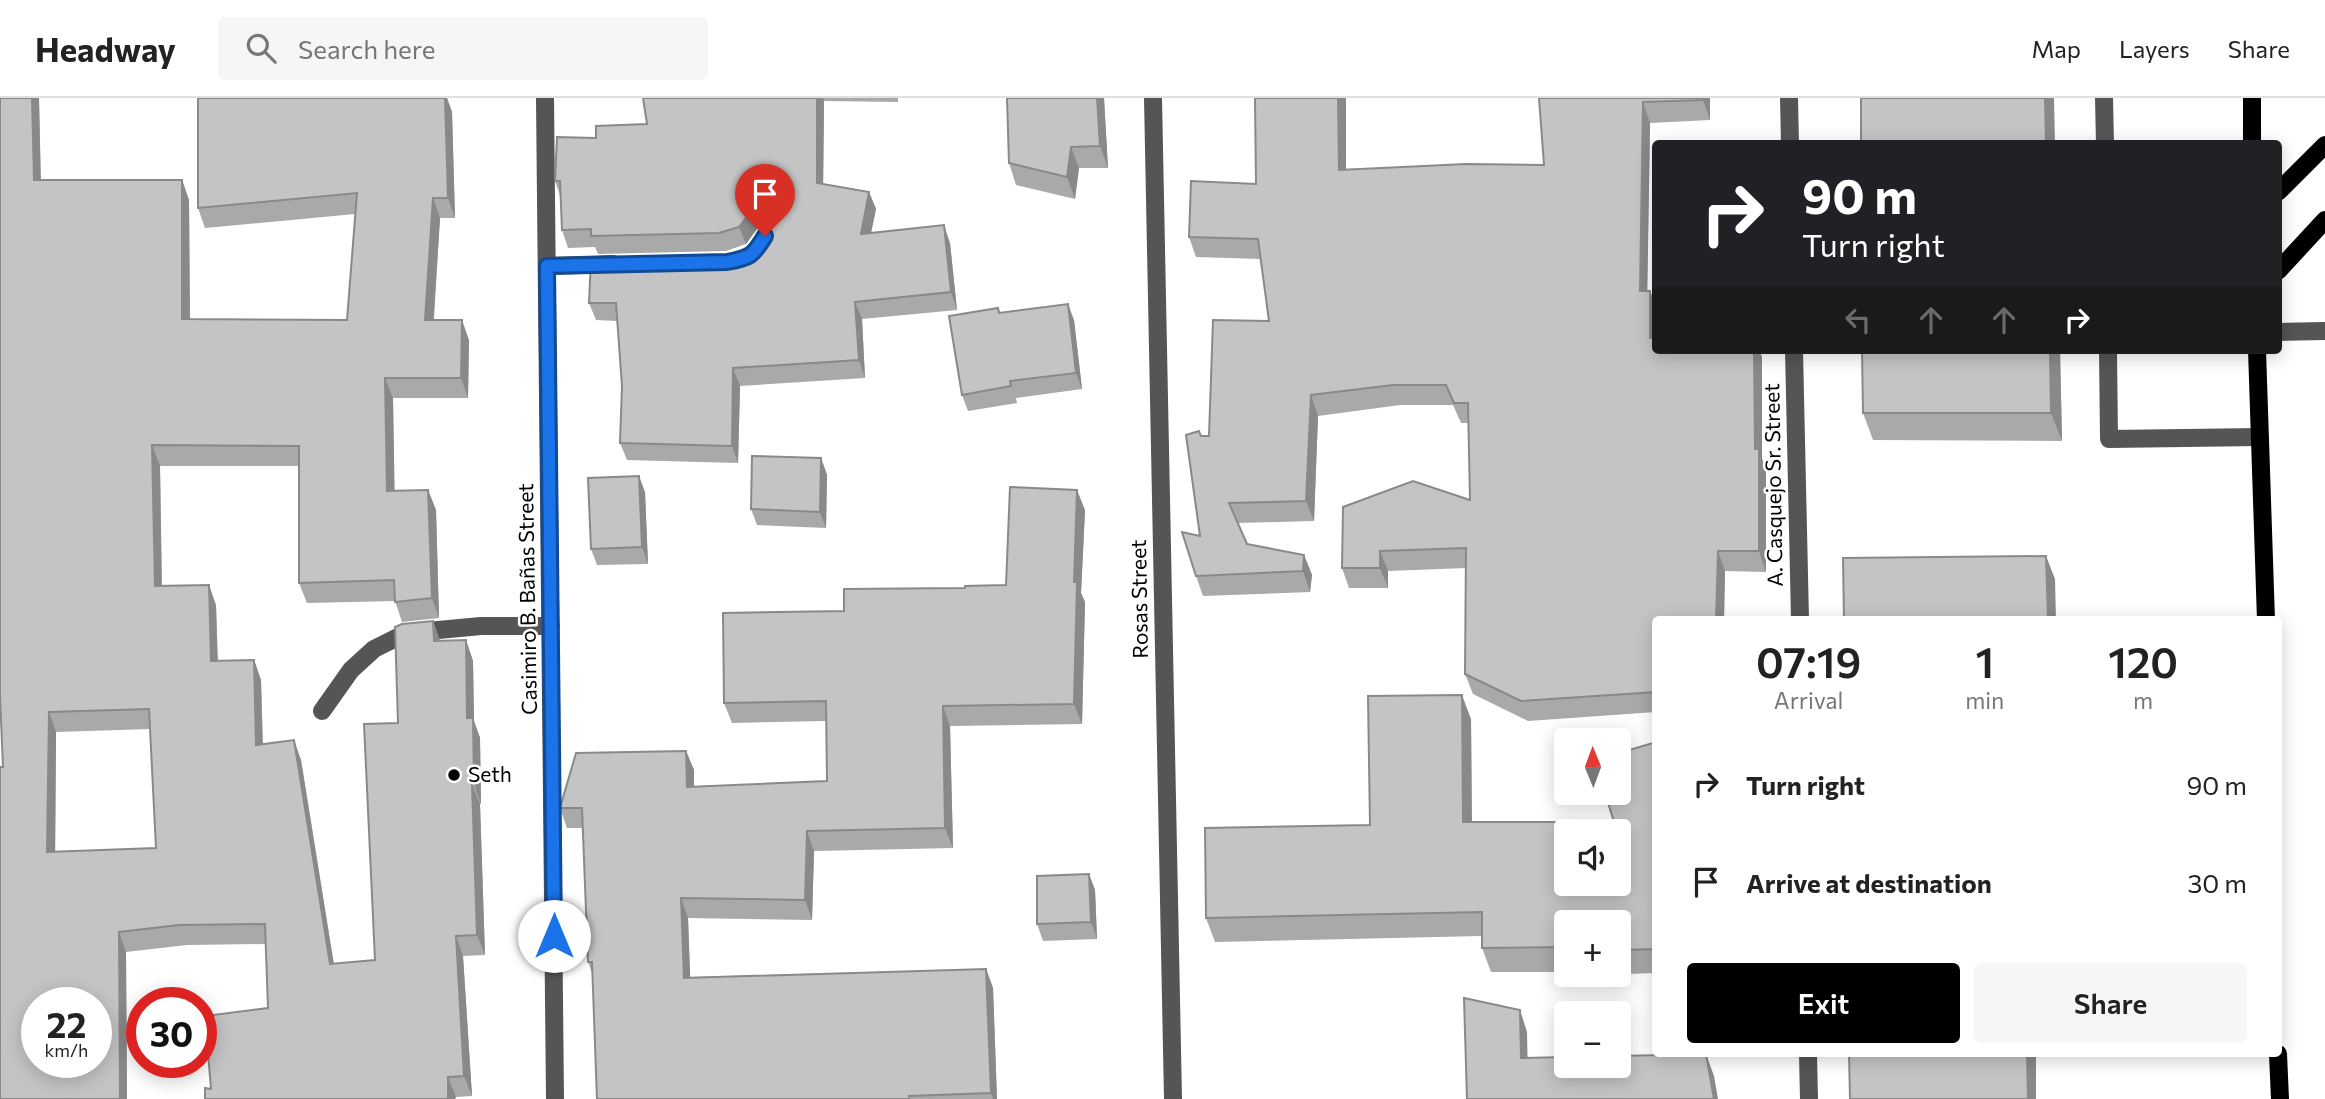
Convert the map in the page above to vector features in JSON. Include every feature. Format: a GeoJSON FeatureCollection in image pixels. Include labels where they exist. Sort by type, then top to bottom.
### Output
{"type":"FeatureCollection","features":[{"type":"Feature","properties":{"kind":"main road"},"geometry":{"type":"LineString","coordinates":[[2252,98],[2252,140]]}},
{"type":"Feature","properties":{"kind":"main road"},"geometry":{"type":"LineString","coordinates":[[2282,188],[2325,145]]}},
{"type":"Feature","properties":{"kind":"main road"},"geometry":{"type":"LineString","coordinates":[[2282,267],[2325,220]]}},
{"type":"Feature","properties":{"kind":"main road"},"geometry":{"type":"LineString","coordinates":[[2257,354],[2266,616]]}},
{"type":"Feature","properties":{"kind":"main road"},"geometry":{"type":"LineString","coordinates":[[2278,1057],[2280,1099]]}},
{"type":"Feature","properties":{"kind":"street","name":"Casimiro B. Bañas Street"},"geometry":{"type":"LineString","coordinates":[[545,98],[555,1099]]}},
{"type":"Feature","properties":{"kind":"street","name":"Rosas Street"},"geometry":{"type":"LineString","coordinates":[[1153,98],[1173,1099]]}},
{"type":"Feature","properties":{"kind":"street"},"geometry":{"type":"LineString","coordinates":[[1789,98],[1790,140]]}},
{"type":"Feature","properties":{"kind":"street"},"geometry":{"type":"LineString","coordinates":[[2105,98],[2105,140]]}},
{"type":"Feature","properties":{"kind":"street"},"geometry":{"type":"LineString","coordinates":[[547,266],[630,264]]}},
{"type":"Feature","properties":{"kind":"street"},"geometry":{"type":"LineString","coordinates":[[2282,332],[2325,331]]}},
{"type":"Feature","properties":{"kind":"street","name":"A. Casquejo Sr. Street"},"geometry":{"type":"LineString","coordinates":[[1794,354],[1800,616]]}},
{"type":"Feature","properties":{"kind":"street"},"geometry":{"type":"LineString","coordinates":[[2108,354],[2109,439],[2260,437]]}},
{"type":"Feature","properties":{"kind":"street"},"geometry":{"type":"LineString","coordinates":[[322,710],[351,670],[374,649],[406,633],[481,626],[551,626]]}},
{"type":"Feature","properties":{"kind":"street"},"geometry":{"type":"LineString","coordinates":[[1808,1057],[1809,1099]]}},
{"type":"Feature","properties":{"kind":"building"},"geometry":{"type":"Polygon","coordinates":[[[0,98],[32,98],[34,180],[182,180],[182,319],[347,320],[357,193],[198,208],[198,98],[445,98],[448,198],[433,198],[425,320],[462,320],[461,378],[385,378],[387,491],[428,490],[432,598],[395,602],[394,580],[299,583],[299,446],[152,445],[155,586],[209,585],[211,661],[254,660],[256,745],[294,740],[330,964],[375,960],[364,724],[398,723],[395,627],[433,621],[434,641],[466,640],[467,718],[473,718],[472,784],[477,935],[456,936],[464,1076],[448,1077],[448,1099],[205,1099],[205,1088],[211,1089],[210,1078],[217,1078],[217,1014],[268,1008],[265,924],[179,925],[119,932],[120,1099],[0,1099],[0,767],[3,767],[0,696],[0,98]],[[149,709],[49,712],[47,852],[156,848],[149,709]]]}},
{"type":"Feature","properties":{"kind":"building"},"geometry":{"type":"Polygon","coordinates":[[[643,98],[817,98],[817,183],[869,192],[861,234],[944,225],[951,292],[855,302],[859,360],[733,368],[732,446],[620,443],[622,386],[616,303],[589,303],[591,259],[721,256],[735,253],[759,239],[780,204],[775,194],[764,193],[739,227],[719,233],[591,236],[591,229],[562,230],[560,181],[555,181],[557,137],[596,138],[596,126],[647,124],[643,98]]]}},
{"type":"Feature","properties":{"kind":"building"},"geometry":{"type":"Polygon","coordinates":[[[1007,98],[1097,98],[1100,146],[1071,147],[1067,177],[1009,163],[1007,98]]]}},
{"type":"Feature","properties":{"kind":"building"},"geometry":{"type":"Polygon","coordinates":[[[1255,98],[1338,98],[1339,170],[1466,164],[1544,165],[1539,98],[1703,98],[1643,102],[1640,291],[1650,291],[1652,354],[1754,354],[1755,449],[1759,449],[1759,551],[1718,551],[1716,616],[1652,616],[1652,692],[1521,701],[1465,674],[1466,548],[1380,551],[1380,568],[1342,568],[1343,507],[1413,481],[1470,500],[1468,403],[1454,403],[1446,385],[1393,385],[1311,395],[1306,501],[1229,503],[1247,544],[1304,555],[1303,571],[1196,576],[1182,532],[1200,536],[1186,435],[1199,431],[1201,436],[1209,436],[1213,320],[1269,321],[1258,239],[1189,237],[1191,181],[1256,184],[1255,98]]]}},
{"type":"Feature","properties":{"kind":"building"},"geometry":{"type":"Polygon","coordinates":[[[1861,98],[2045,98],[2046,140],[1861,140],[1861,98]]]}},
{"type":"Feature","properties":{"kind":"building"},"geometry":{"type":"Polygon","coordinates":[[[1068,304],[1076,373],[1010,381],[1011,386],[962,395],[949,316],[998,308],[999,313],[1068,304]]]}},
{"type":"Feature","properties":{"kind":"building"},"geometry":{"type":"Polygon","coordinates":[[[1862,354],[2050,354],[2051,413],[1863,413],[1862,354]]]}},
{"type":"Feature","properties":{"kind":"building"},"geometry":{"type":"Polygon","coordinates":[[[752,456],[821,458],[820,512],[751,509],[752,456]]]}},
{"type":"Feature","properties":{"kind":"building"},"geometry":{"type":"Polygon","coordinates":[[[639,476],[642,547],[591,549],[588,478],[639,476]]]}},
{"type":"Feature","properties":{"kind":"building"},"geometry":{"type":"Polygon","coordinates":[[[1010,487],[1077,490],[1074,704],[943,706],[945,828],[807,831],[805,900],[681,898],[684,978],[986,969],[991,1093],[909,1096],[909,1099],[597,1099],[582,808],[560,808],[576,753],[686,751],[687,787],[827,781],[826,701],[724,703],[723,613],[844,611],[844,589],[1006,585],[1010,487]]]}},
{"type":"Feature","properties":{"kind":"building"},"geometry":{"type":"Polygon","coordinates":[[[2046,556],[2048,616],[1844,616],[1843,558],[2046,556]]]}},
{"type":"Feature","properties":{"kind":"building"},"geometry":{"type":"Polygon","coordinates":[[[1462,695],[1463,822],[1554,822],[1554,896],[1631,896],[1631,819],[1613,819],[1609,805],[1631,805],[1631,749],[1652,743],[1652,949],[1631,950],[1631,910],[1554,910],[1554,947],[1482,948],[1482,912],[1206,918],[1205,828],[1370,825],[1368,696],[1462,695]]]}},
{"type":"Feature","properties":{"kind":"building"},"geometry":{"type":"Polygon","coordinates":[[[1089,874],[1091,922],[1037,924],[1037,876],[1089,874]]]}},
{"type":"Feature","properties":{"kind":"building"},"geometry":{"type":"Polygon","coordinates":[[[1464,998],[1520,1010],[1521,1058],[1554,1057],[1554,1078],[1631,1078],[1631,1056],[1707,1057],[1714,1099],[1467,1099],[1464,998]]]}},
{"type":"Feature","properties":{"kind":"building"},"geometry":{"type":"Polygon","coordinates":[[[1849,1057],[2027,1057],[2028,1099],[1850,1099],[1849,1057]]]}},
{"type":"Feature","properties":{"kind":"place","name":"Seth"},"geometry":{"type":"Point","coordinates":[454,775]}},
{"type":"Feature","properties":{"kind":"route"},"geometry":{"type":"LineString","coordinates":[[554,936],[547,266],[727,262],[747,259],[756,251],[765,236]]}}]}
